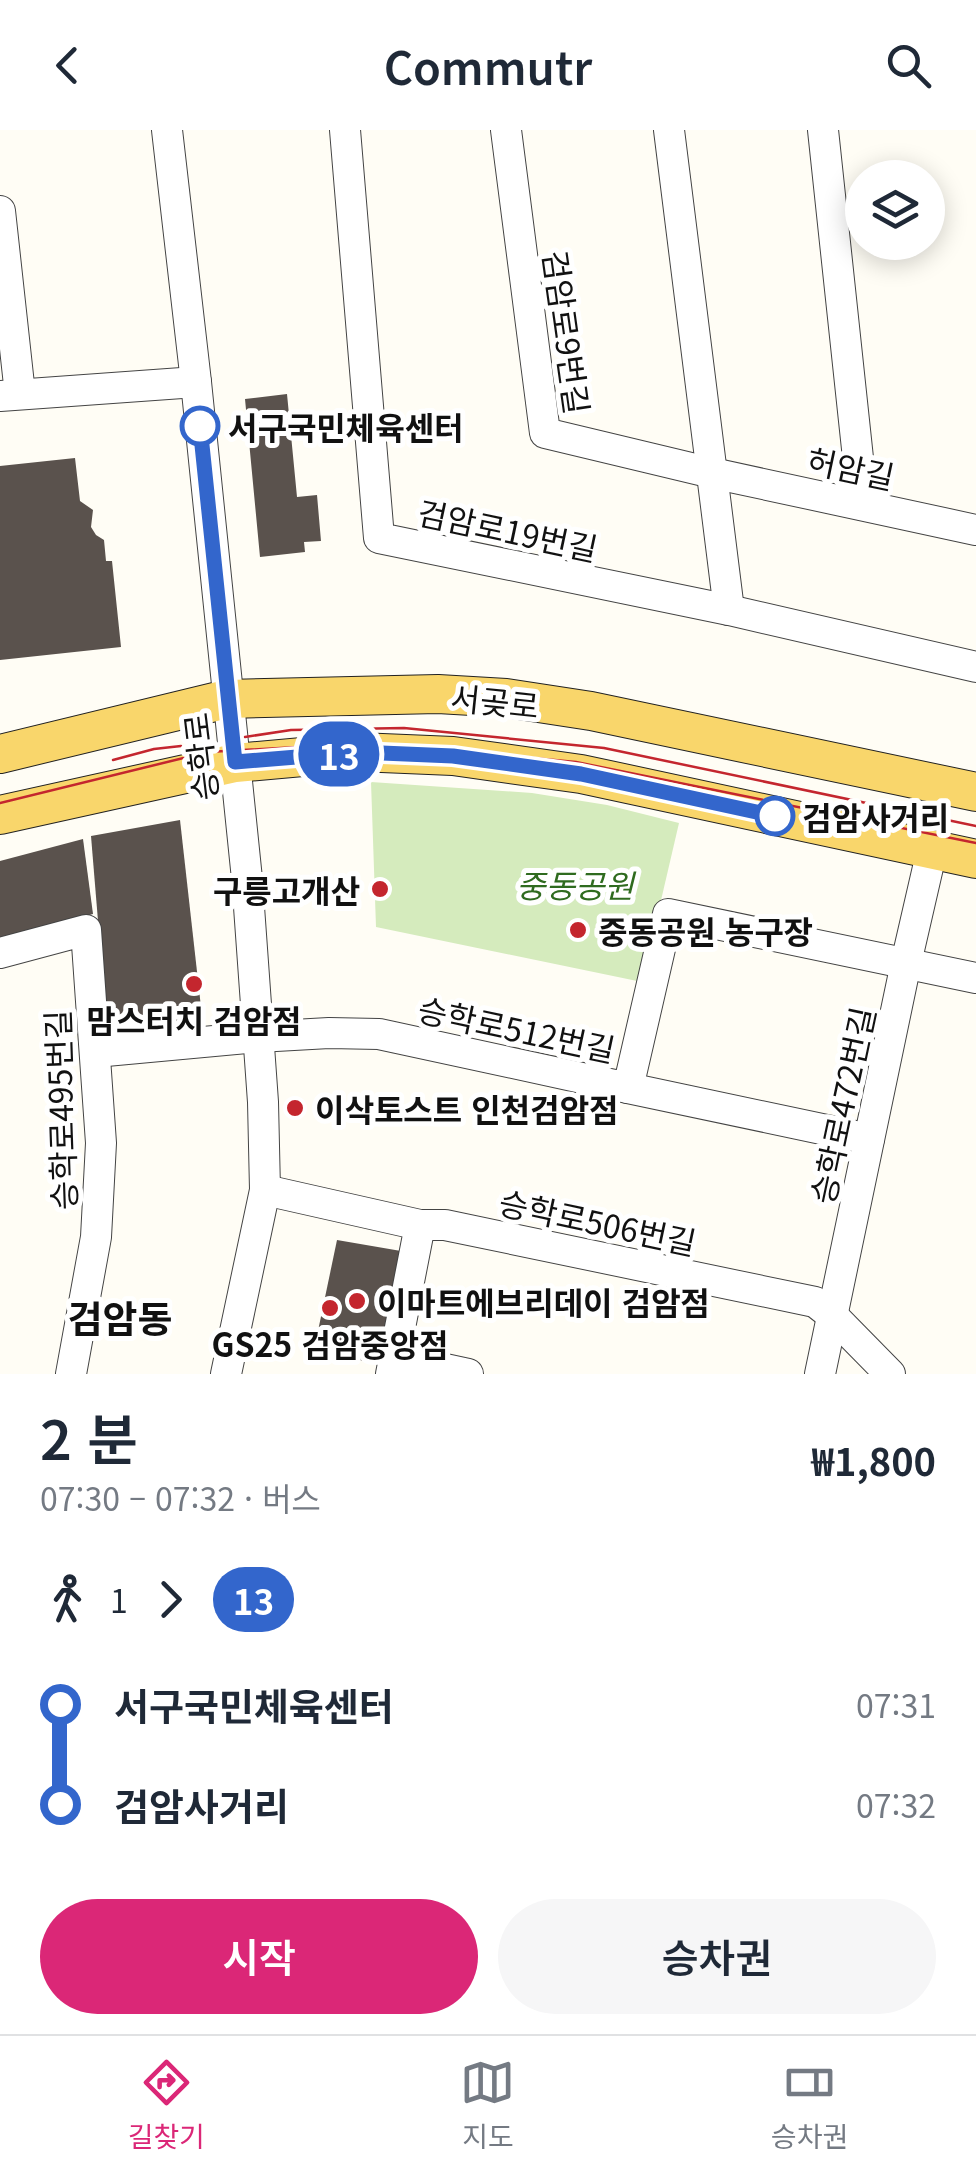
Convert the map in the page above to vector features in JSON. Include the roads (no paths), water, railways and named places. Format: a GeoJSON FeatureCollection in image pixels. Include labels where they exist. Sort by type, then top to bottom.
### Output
{"type":"FeatureCollection","features":[{"type":"Feature","properties":{"kind":"main road","name":"서곶로"},"geometry":{"type":"LineString","coordinates":[[4,751],[229,711],[438,694],[506,698],[591,711],[976,792]]}},
{"type":"Feature","properties":{"kind":"main road","name":"서곶로"},"geometry":{"type":"LineString","coordinates":[[229,711],[473,712],[756,762],[976,811]]}},
{"type":"Feature","properties":{"kind":"main road","name":"서곶로"},"geometry":{"type":"LineString","coordinates":[[18,812],[235,762],[358,752],[453,756],[581,774],[976,860]]}},
{"type":"Feature","properties":{"kind":"street","name":"승학로"},"geometry":{"type":"LineString","coordinates":[[167,130],[248,879],[263,1102],[265,1190],[226,1374]]}},
{"type":"Feature","properties":{"kind":"street","name":"검암로19번길"},"geometry":{"type":"LineString","coordinates":[[346,130],[379,538],[730,610]]}},
{"type":"Feature","properties":{"kind":"street","name":"검암로9번길"},"geometry":{"type":"LineString","coordinates":[[506,130],[544,433],[712,473]]}},
{"type":"Feature","properties":{"kind":"street"},"geometry":{"type":"LineString","coordinates":[[669,130],[730,610],[976,667]]}},
{"type":"Feature","properties":{"kind":"street"},"geometry":{"type":"LineString","coordinates":[[824,130],[863,505]]}},
{"type":"Feature","properties":{"kind":"street"},"geometry":{"type":"LineString","coordinates":[[0,211],[10,395],[196,382]]}},
{"type":"Feature","properties":{"kind":"street","name":"허암길"},"geometry":{"type":"LineString","coordinates":[[712,473],[976,530]]}},
{"type":"Feature","properties":{"kind":"street","name":"서곶로"},"geometry":{"type":"LineString","coordinates":[[0,830],[18,812]]}},
{"type":"Feature","properties":{"kind":"street","name":"승학로472번길"},"geometry":{"type":"LineString","coordinates":[[820,1374],[932,850]]}},
{"type":"Feature","properties":{"kind":"street","name":"승학로512번길"},"geometry":{"type":"LineString","coordinates":[[95,1052],[258,1037],[380,1034],[628,1088],[668,914],[976,978]]}},
{"type":"Feature","properties":{"kind":"street","name":"승학로495번길"},"geometry":{"type":"LineString","coordinates":[[0,953],[86,930],[101,1143],[96,1237],[70,1374]]}},
{"type":"Feature","properties":{"kind":"street"},"geometry":{"type":"LineString","coordinates":[[628,1088],[869,1139]]}},
{"type":"Feature","properties":{"kind":"street","name":"승학로506번길"},"geometry":{"type":"LineString","coordinates":[[265,1190],[420,1225],[445,1224],[815,1302],[890,1374]]}},
{"type":"Feature","properties":{"kind":"street"},"geometry":{"type":"LineString","coordinates":[[420,1225],[393,1366],[468,1374]]}},
{"type":"Feature","properties":{"kind":"tram line"},"geometry":{"type":"LineString","coordinates":[[245,737],[291,730],[404,728],[604,748],[976,826]]}},
{"type":"Feature","properties":{"kind":"tram line"},"geometry":{"type":"LineString","coordinates":[[0,803],[208,752],[368,743],[576,762],[976,843]]}},
{"type":"Feature","properties":{"kind":"tram line"},"geometry":{"type":"LineString","coordinates":[[113,760],[181,746]]}},
{"type":"Feature","properties":{"kind":"place","name":"서구국민체육센터"},"geometry":{"type":"Point","coordinates":[200,426]}},
{"type":"Feature","properties":{"kind":"place","name":"검암사거리"},"geometry":{"type":"Point","coordinates":[775,816]}},
{"type":"Feature","properties":{"kind":"place","name":"구릉고개산"},"geometry":{"type":"Point","coordinates":[380,889]}},
{"type":"Feature","properties":{"kind":"place","name":"중동공원 농구장"},"geometry":{"type":"Point","coordinates":[578,930]}},
{"type":"Feature","properties":{"kind":"place","name":"맘스터치 검암점"},"geometry":{"type":"Point","coordinates":[194,984]}},
{"type":"Feature","properties":{"kind":"place","name":"이삭토스트 인천검암점"},"geometry":{"type":"Point","coordinates":[295,1108]}},
{"type":"Feature","properties":{"kind":"place","name":"이마트에브리데이 검암점"},"geometry":{"type":"Point","coordinates":[357,1301]}},
{"type":"Feature","properties":{"kind":"place","name":"GS25 검암중앙점"},"geometry":{"type":"Point","coordinates":[330,1308]}},
{"type":"Feature","properties":{"kind":"district","name":"검암동"},"geometry":{"type":"Point","coordinates":[120,1316]}},
{"type":"Feature","properties":{"kind":"park label","name":"중동공원"},"geometry":{"type":"Point","coordinates":[575,884]}}]}
